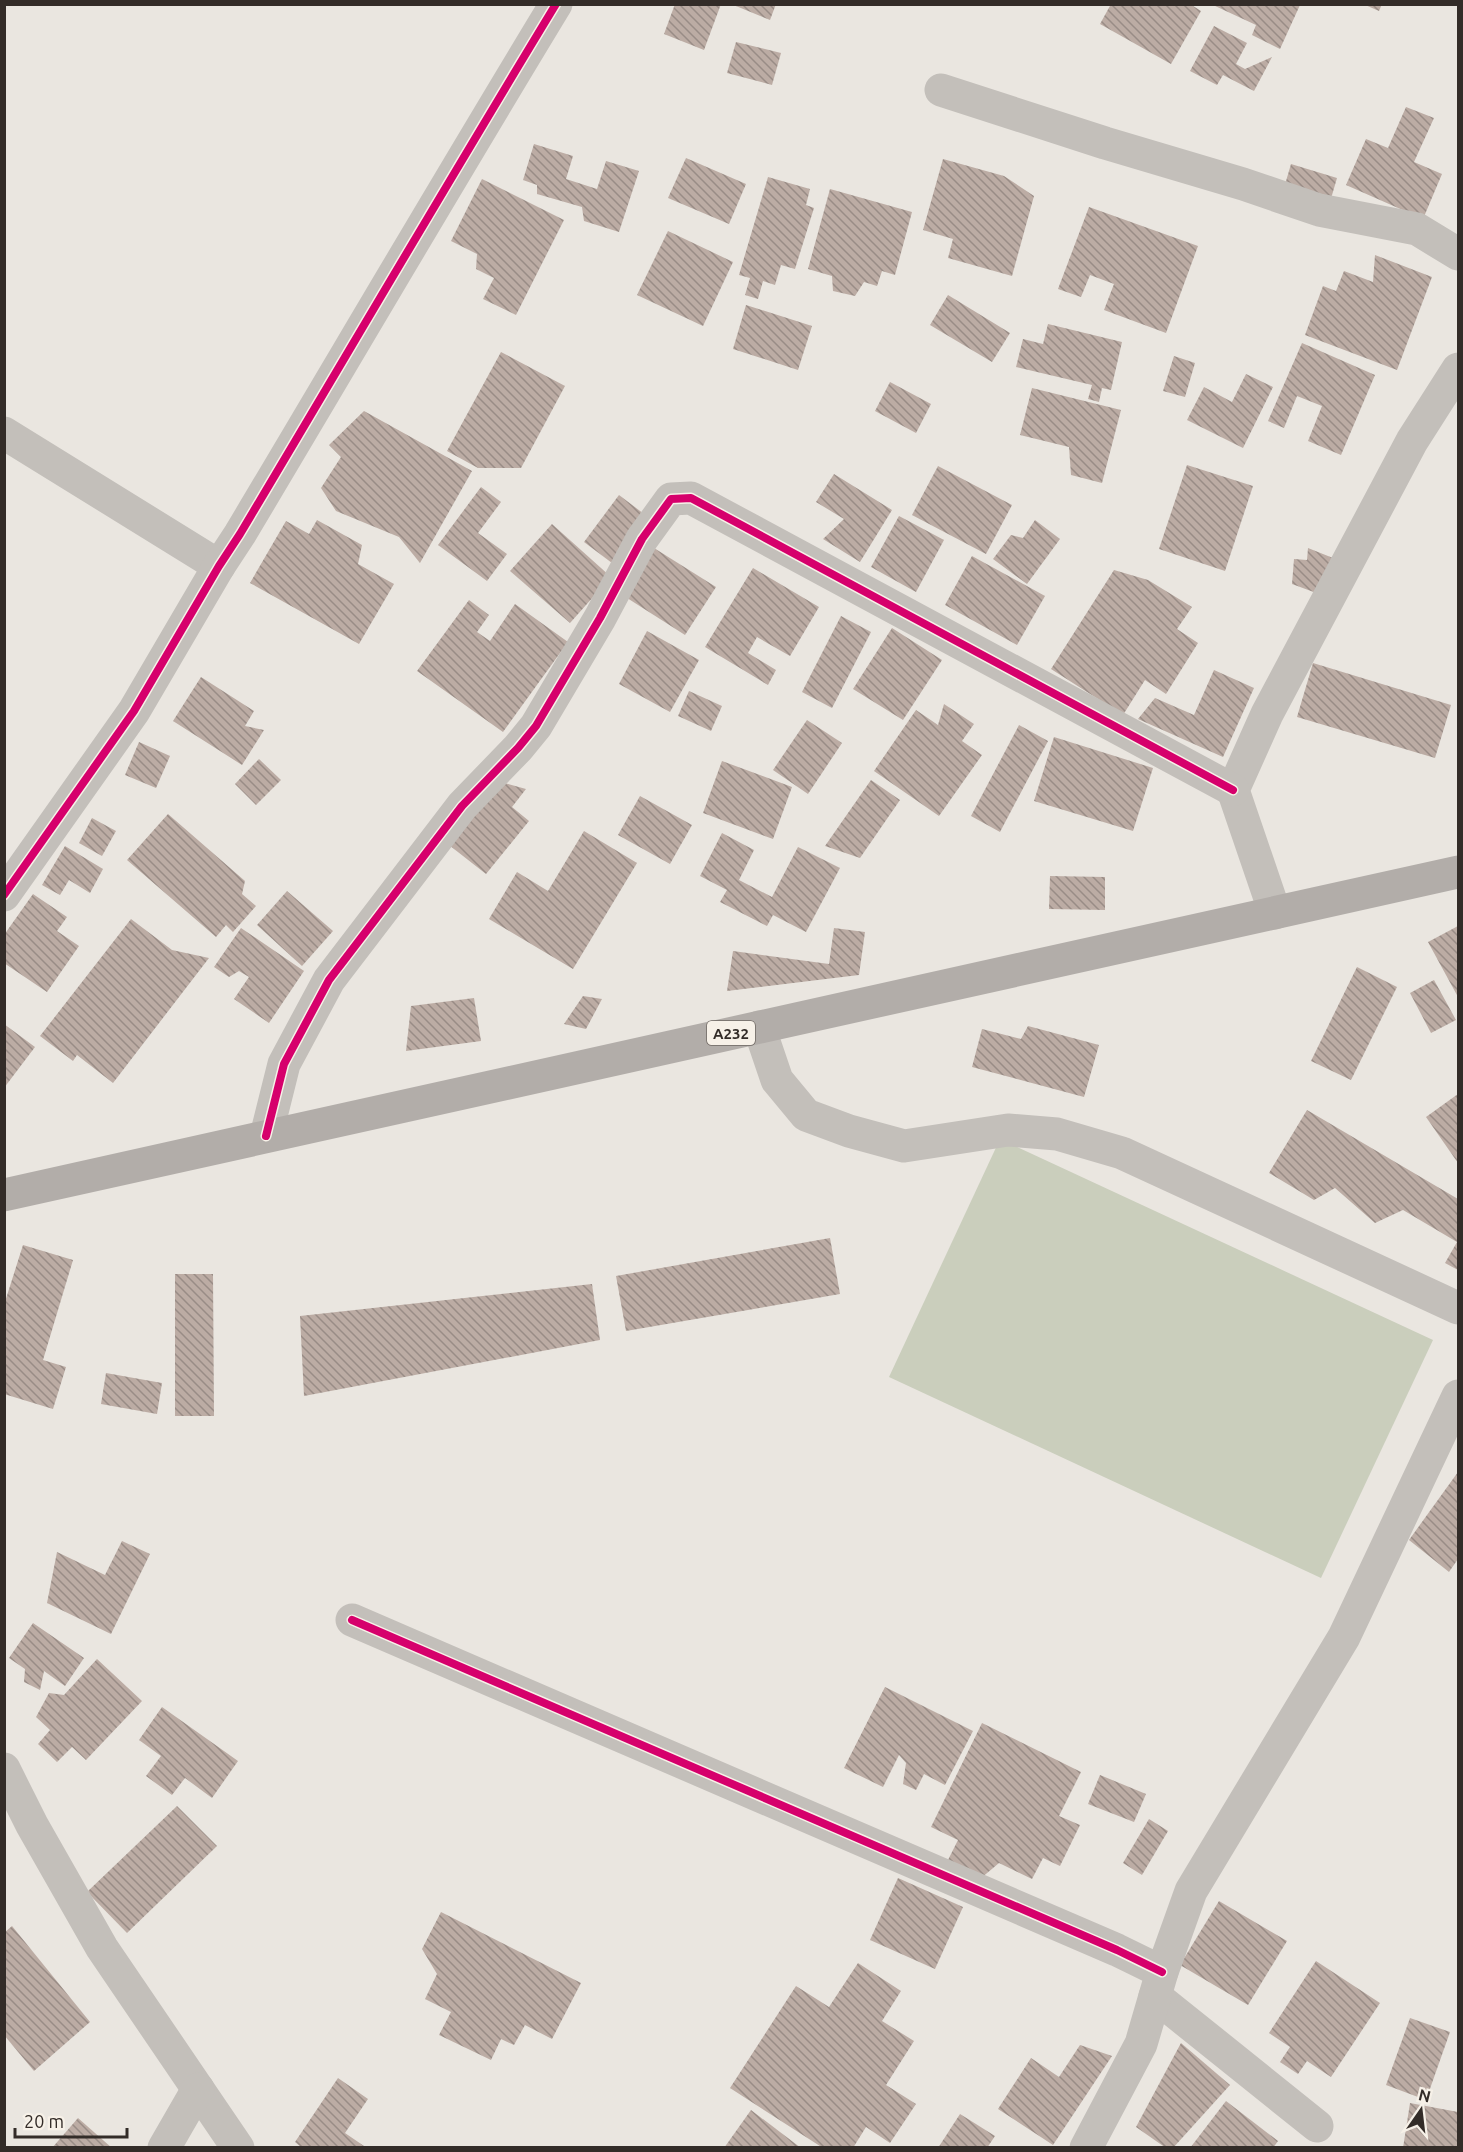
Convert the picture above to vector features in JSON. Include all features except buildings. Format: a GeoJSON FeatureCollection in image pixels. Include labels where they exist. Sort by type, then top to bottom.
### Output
{"type":"FeatureCollection","features":[{"type":"Feature","properties":{"kind":"main road","name":"A232"},"geometry":{"type":"LineString","coordinates":[[4,1195],[1458,872]]}},
{"type":"Feature","properties":{"kind":"street"},"geometry":{"type":"LineString","coordinates":[[4,895],[134,711],[556,4]]}},
{"type":"Feature","properties":{"kind":"street"},"geometry":{"type":"LineString","coordinates":[[941,90],[1319,210],[1417,229],[1458,254]]}},
{"type":"Feature","properties":{"kind":"street"},"geometry":{"type":"LineString","coordinates":[[1233,790],[1267,714],[1412,441],[1458,369]]}},
{"type":"Feature","properties":{"kind":"street"},"geometry":{"type":"LineString","coordinates":[[4,433],[219,566]]}},
{"type":"Feature","properties":{"kind":"street"},"geometry":{"type":"LineString","coordinates":[[266,1136],[284,1064],[329,980],[462,806],[536,726],[600,618],[642,539],[671,499],[691,498],[1233,790],[1275,913]]}},
{"type":"Feature","properties":{"kind":"street"},"geometry":{"type":"LineString","coordinates":[[759,1027],[777,1080],[806,1115],[849,1131],[904,1146],[1008,1130],[1057,1134],[1122,1153],[1458,1308]]}},
{"type":"Feature","properties":{"kind":"street"},"geometry":{"type":"LineString","coordinates":[[1086,2148],[1141,2044],[1191,1891],[1344,1637],[1458,1396]]}},
{"type":"Feature","properties":{"kind":"street"},"geometry":{"type":"LineString","coordinates":[[352,1620],[1106,1946],[1159,1984],[1317,2126]]}},
{"type":"Feature","properties":{"kind":"street"},"geometry":{"type":"LineString","coordinates":[[4,1769],[32,1825],[102,1948],[238,2148]]}},
{"type":"Feature","properties":{"kind":"street"},"geometry":{"type":"LineString","coordinates":[[164,2148],[198,2089]]}},
{"type":"Feature","properties":{"kind":"green space"},"geometry":{"type":"Polygon","coordinates":[[[1000,1139],[1433,1340],[1321,1578],[889,1377],[1000,1139]]]}},
{"type":"Feature","properties":{"kind":"cycle path"},"geometry":{"type":"LineString","coordinates":[[4,895],[134,711],[556,4]]}},
{"type":"Feature","properties":{"kind":"cycle path"},"geometry":{"type":"LineString","coordinates":[[266,1136],[284,1064],[329,980],[462,806],[536,726],[600,618],[642,539],[671,499],[691,498],[1233,790]]}},
{"type":"Feature","properties":{"kind":"cycle path"},"geometry":{"type":"LineString","coordinates":[[352,1620],[1117,1950],[1162,1972]]}}]}
